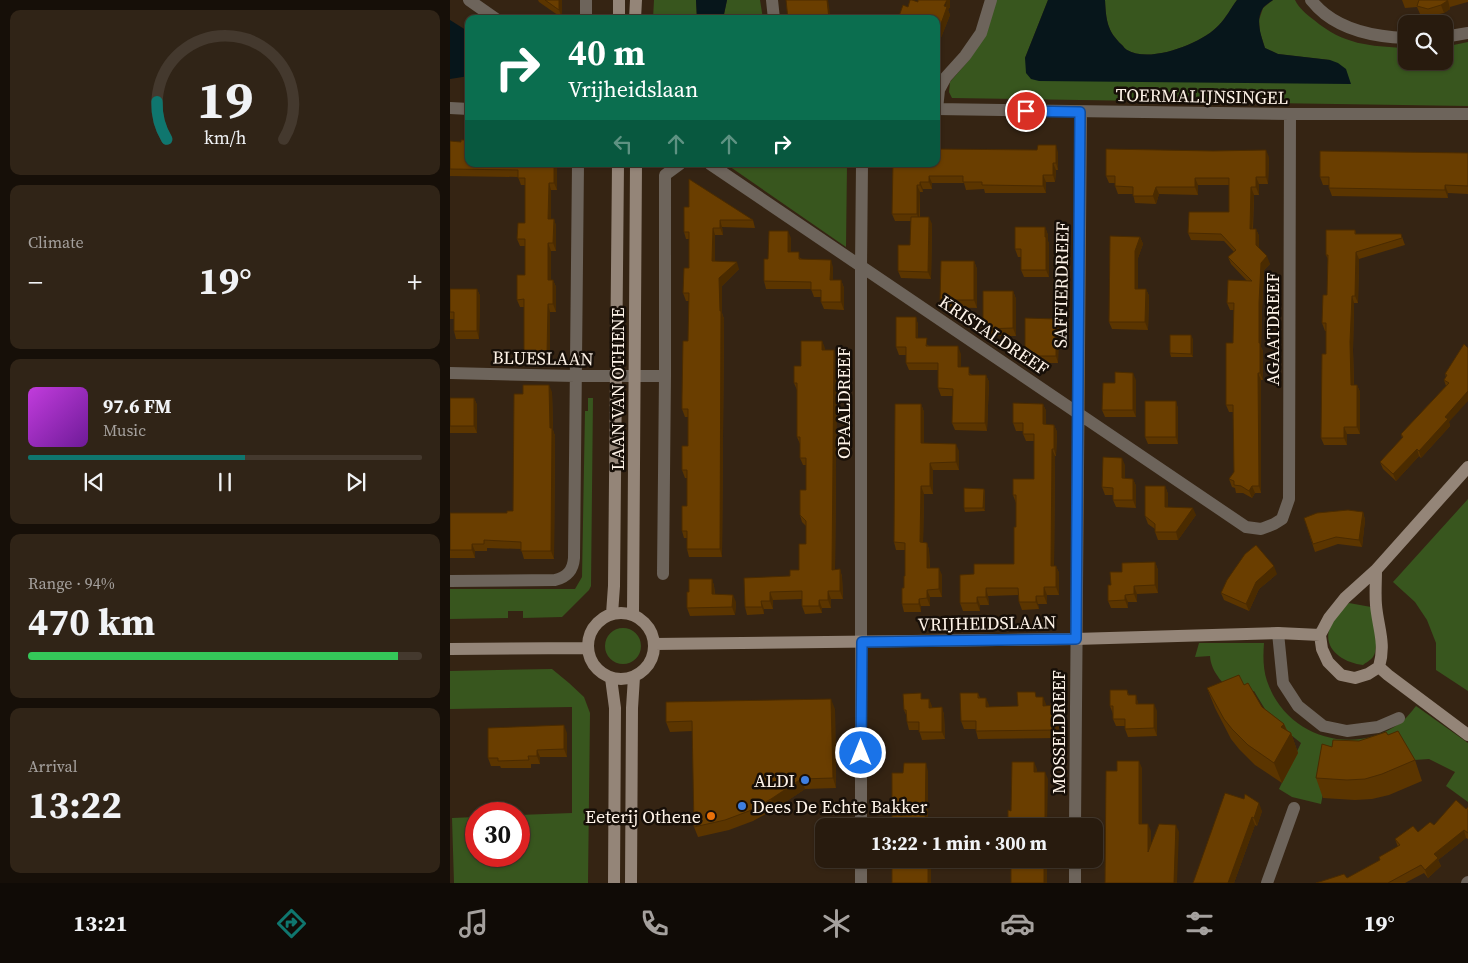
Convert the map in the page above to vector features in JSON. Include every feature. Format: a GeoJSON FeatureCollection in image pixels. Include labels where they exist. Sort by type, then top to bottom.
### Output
{"type":"FeatureCollection","features":[{"type":"Feature","properties":{"kind":"street"},"geometry":{"type":"LineString","coordinates":[[469,0],[490,15]]}},
{"type":"Feature","properties":{"kind":"street"},"geometry":{"type":"LineString","coordinates":[[586,0],[586,15]]}},
{"type":"Feature","properties":{"kind":"street"},"geometry":{"type":"LineString","coordinates":[[619,0],[619,15]]}},
{"type":"Feature","properties":{"kind":"street"},"geometry":{"type":"LineString","coordinates":[[636,0],[636,15]]}},
{"type":"Feature","properties":{"kind":"street"},"geometry":{"type":"LineString","coordinates":[[772,0],[774,15]]}},
{"type":"Feature","properties":{"kind":"street"},"geometry":{"type":"LineString","coordinates":[[940,88],[946,76],[965,56],[981,34],[991,0]]}},
{"type":"Feature","properties":{"kind":"street"},"geometry":{"type":"LineString","coordinates":[[1310,0],[1325,14],[1351,29],[1368,34],[1398,37]]}},
{"type":"Feature","properties":{"kind":"street"},"geometry":{"type":"LineString","coordinates":[[1453,36],[1468,33]]}},
{"type":"Feature","properties":{"kind":"street"},"geometry":{"type":"LineString","coordinates":[[450,108],[465,108]]}},
{"type":"Feature","properties":{"kind":"street","name":"TOERMALIJNSINGEL"},"geometry":{"type":"LineString","coordinates":[[940,109],[1290,114],[1468,114]]}},
{"type":"Feature","properties":{"kind":"street","name":"SAFFIERDREEF"},"geometry":{"type":"LineString","coordinates":[[1076,639],[1080,112]]}},
{"type":"Feature","properties":{"kind":"street","name":"AGAATDREEF"},"geometry":{"type":"LineString","coordinates":[[1261,529],[1282,519],[1289,499],[1290,114]]}},
{"type":"Feature","properties":{"kind":"street"},"geometry":{"type":"LineString","coordinates":[[450,581],[555,580],[565,577],[572,568],[574,558],[578,167]]}},
{"type":"Feature","properties":{"kind":"street","name":"LAAN VAN OTHENE"},"geometry":{"type":"LineString","coordinates":[[612,614],[614,586],[618,167]]}},
{"type":"Feature","properties":{"kind":"street","name":"LAAN VAN OTHENE"},"geometry":{"type":"LineString","coordinates":[[633,615],[636,167]]}},
{"type":"Feature","properties":{"kind":"street"},"geometry":{"type":"LineString","coordinates":[[663,574],[665,175],[676,167]]}},
{"type":"Feature","properties":{"kind":"street","name":"KRISTALDREEF"},"geometry":{"type":"LineString","coordinates":[[714,167],[1246,527],[1261,529]]}},
{"type":"Feature","properties":{"kind":"street","name":"OPAALDREEF"},"geometry":{"type":"LineString","coordinates":[[861,818],[862,167]]}},
{"type":"Feature","properties":{"kind":"street","name":"BLUESLAAN"},"geometry":{"type":"LineString","coordinates":[[450,374],[665,376]]}},
{"type":"Feature","properties":{"kind":"street"},"geometry":{"type":"LineString","coordinates":[[1376,570],[1376,606],[1382,638],[1382,656],[1379,667],[1368,674],[1355,678],[1341,675],[1328,662],[1322,648],[1320,634],[1329,618],[1345,598],[1376,570],[1468,467]]}},
{"type":"Feature","properties":{"kind":"street"},"geometry":{"type":"LineString","coordinates":[[623,613],[633,615],[648,626],[654,644],[654,654],[643,672],[627,679],[611,678],[595,666],[590,657],[588,648],[590,637],[594,627],[602,619],[612,614],[623,613]]}},
{"type":"Feature","properties":{"kind":"street"},"geometry":{"type":"LineString","coordinates":[[1278,633],[1283,683],[1298,706],[1322,726],[1346,731],[1378,727],[1399,718]]}},
{"type":"Feature","properties":{"kind":"street","name":"VRIJHEIDSLAAN"},"geometry":{"type":"LineString","coordinates":[[654,644],[1076,639],[1278,633],[1320,634]]}},
{"type":"Feature","properties":{"kind":"street","name":"MOSSELDREEF"},"geometry":{"type":"LineString","coordinates":[[1075,818],[1076,639]]}},
{"type":"Feature","properties":{"kind":"street"},"geometry":{"type":"LineString","coordinates":[[450,648],[588,648]]}},
{"type":"Feature","properties":{"kind":"street"},"geometry":{"type":"LineString","coordinates":[[1379,667],[1468,735]]}},
{"type":"Feature","properties":{"kind":"street"},"geometry":{"type":"LineString","coordinates":[[631,883],[632,708],[634,676]]}},
{"type":"Feature","properties":{"kind":"street"},"geometry":{"type":"LineString","coordinates":[[611,678],[615,708],[614,883]]}},
{"type":"Feature","properties":{"kind":"street"},"geometry":{"type":"LineString","coordinates":[[1267,883],[1294,808]]}},
{"type":"Feature","properties":{"kind":"street"},"geometry":{"type":"LineString","coordinates":[[861,868],[861,883]]}},
{"type":"Feature","properties":{"kind":"street"},"geometry":{"type":"LineString","coordinates":[[1074,883],[1075,868]]}},
{"type":"Feature","properties":{"kind":"green space"},"geometry":{"type":"Polygon","coordinates":[[[654,0],[696,0],[697,15],[653,15],[654,0]]]}},
{"type":"Feature","properties":{"kind":"green space"},"geometry":{"type":"Polygon","coordinates":[[[727,0],[760,0],[762,15],[724,15],[727,0]]]}},
{"type":"Feature","properties":{"kind":"green space"},"geometry":{"type":"Polygon","coordinates":[[[996,0],[1048,0],[1025,58],[1330,60],[1278,54],[1265,48],[1260,32],[1259,20],[1263,8],[1273,0],[1295,0],[1303,11],[1336,35],[1357,43],[1398,47],[1398,70],[1453,70],[1453,45],[1468,42],[1468,106],[952,98],[949,92],[950,82],[970,59],[996,0]]]}},
{"type":"Feature","properties":{"kind":"green space"},"geometry":{"type":"Polygon","coordinates":[[[1105,0],[1237,0],[1219,25],[1211,32],[1176,50],[1149,55],[1137,54],[1127,50],[1113,35],[1108,25],[1105,0]]]}},
{"type":"Feature","properties":{"kind":"green space"},"geometry":{"type":"Polygon","coordinates":[[[730,167],[847,167],[846,247],[730,167]]]}},
{"type":"Feature","properties":{"kind":"green space"},"geometry":{"type":"Polygon","coordinates":[[[588,398],[593,398],[591,586],[589,590],[562,617],[523,618],[523,611],[508,611],[508,618],[450,619],[450,589],[575,589],[582,577],[585,411],[588,411],[588,398]]]}},
{"type":"Feature","properties":{"kind":"green space"},"geometry":{"type":"Polygon","coordinates":[[[1468,499],[1468,691],[1436,670],[1436,643],[1427,620],[1415,602],[1393,582],[1468,499]]]}},
{"type":"Feature","properties":{"kind":"green space"},"geometry":{"type":"Polygon","coordinates":[[[1349,603],[1371,607],[1376,647],[1373,657],[1363,665],[1341,658],[1335,653],[1329,641],[1328,633],[1331,625],[1349,603]]]}},
{"type":"Feature","properties":{"kind":"green space"},"geometry":{"type":"Polygon","coordinates":[[[623,628],[630,629],[636,633],[640,639],[640,653],[636,659],[630,663],[623,664],[616,663],[610,659],[606,653],[605,646],[606,639],[610,633],[616,629],[623,628]]]}},
{"type":"Feature","properties":{"kind":"green space"},"geometry":{"type":"Polygon","coordinates":[[[1199,643],[1264,643],[1267,681],[1276,700],[1289,716],[1305,728],[1323,736],[1342,739],[1362,739],[1382,733],[1402,721],[1416,706],[1468,743],[1468,802],[1446,786],[1455,772],[1429,759],[1330,758],[1321,804],[1292,797],[1279,789],[1301,743],[1271,719],[1254,691],[1236,697],[1216,673],[1210,656],[1195,657],[1199,643]]]}},
{"type":"Feature","properties":{"kind":"green space"},"geometry":{"type":"Polygon","coordinates":[[[552,669],[584,697],[590,713],[588,883],[454,883],[452,818],[465,817],[465,867],[530,867],[530,815],[572,813],[572,707],[450,709],[450,671],[552,669]]]}},
{"type":"Feature","properties":{"kind":"shaded area"},"geometry":{"type":"Polygon","coordinates":[[[696,0],[727,0],[724,15],[697,15],[696,0]]]}},
{"type":"Feature","properties":{"kind":"shaded area"},"geometry":{"type":"Polygon","coordinates":[[[1048,0],[1105,0],[1108,25],[1117,40],[1127,50],[1137,54],[1149,55],[1176,50],[1211,32],[1219,25],[1237,0],[1273,0],[1263,8],[1259,17],[1265,48],[1278,54],[1330,60],[1338,63],[1346,69],[1351,84],[1039,81],[1031,79],[1026,73],[1025,58],[1048,0]]]}},
{"type":"Feature","properties":{"kind":"shaded area"},"geometry":{"type":"Polygon","coordinates":[[[450,20],[465,29],[465,77],[450,79],[450,20]]]}},
{"type":"Feature","properties":{"kind":"building"},"geometry":{"type":"Polygon","coordinates":[[[545,0],[559,0],[559,10],[545,0]]]}},
{"type":"Feature","properties":{"kind":"building"},"geometry":{"type":"Polygon","coordinates":[[[786,0],[827,0],[829,15],[788,15],[786,0]]]}},
{"type":"Feature","properties":{"kind":"building"},"geometry":{"type":"Polygon","coordinates":[[[910,0],[918,2],[918,0],[947,0],[944,6],[947,7],[940,26],[940,15],[899,15],[903,5],[908,7],[910,0]]]}},
{"type":"Feature","properties":{"kind":"building"},"geometry":{"type":"Polygon","coordinates":[[[1419,0],[1447,1],[1428,9],[1417,6],[1419,0]]]}},
{"type":"Feature","properties":{"kind":"building"},"geometry":{"type":"Polygon","coordinates":[[[461,140],[465,140],[465,167],[554,167],[554,183],[549,183],[548,219],[554,219],[553,243],[548,243],[548,280],[553,280],[553,304],[548,304],[547,354],[524,354],[524,299],[517,300],[517,275],[525,275],[525,239],[517,239],[518,223],[525,223],[525,178],[518,178],[518,170],[450,169],[450,141],[461,142],[461,140]]]}},
{"type":"Feature","properties":{"kind":"building"},"geometry":{"type":"Polygon","coordinates":[[[1038,145],[1056,145],[1056,163],[1053,163],[1053,175],[1043,175],[1043,186],[982,185],[982,182],[963,182],[963,176],[929,176],[929,182],[920,182],[920,185],[917,185],[917,214],[892,214],[893,167],[940,167],[940,149],[1037,150],[1038,145]]]}},
{"type":"Feature","properties":{"kind":"building"},"geometry":{"type":"Polygon","coordinates":[[[1106,149],[1266,150],[1266,177],[1256,177],[1256,187],[1251,187],[1250,229],[1256,229],[1256,245],[1267,256],[1261,263],[1259,303],[1259,486],[1252,486],[1249,491],[1241,486],[1234,485],[1234,481],[1229,479],[1234,472],[1233,405],[1226,405],[1226,343],[1233,343],[1234,303],[1227,303],[1228,280],[1252,281],[1228,257],[1236,250],[1221,234],[1188,233],[1189,212],[1229,212],[1229,178],[1195,178],[1195,187],[1156,187],[1153,196],[1133,196],[1133,187],[1115,186],[1115,176],[1106,176],[1106,149]]]}},
{"type":"Feature","properties":{"kind":"building"},"geometry":{"type":"Polygon","coordinates":[[[1320,151],[1468,153],[1468,186],[1445,185],[1445,190],[1329,188],[1329,177],[1320,177],[1320,151]]]}},
{"type":"Feature","properties":{"kind":"building"},"geometry":{"type":"Polygon","coordinates":[[[689,179],[753,220],[720,220],[720,228],[713,228],[712,261],[737,262],[719,278],[721,311],[720,549],[687,549],[687,531],[682,531],[682,506],[687,506],[687,470],[682,470],[682,446],[688,446],[688,409],[682,409],[682,397],[683,341],[688,341],[689,293],[683,293],[684,268],[689,268],[689,232],[684,232],[684,207],[689,207],[689,179]]]}},
{"type":"Feature","properties":{"kind":"building"},"geometry":{"type":"Polygon","coordinates":[[[911,217],[929,217],[928,272],[898,271],[898,245],[910,245],[911,217]]]}},
{"type":"Feature","properties":{"kind":"building"},"geometry":{"type":"Polygon","coordinates":[[[1015,227],[1045,227],[1046,270],[1021,270],[1021,249],[1015,249],[1015,227]]]}},
{"type":"Feature","properties":{"kind":"building"},"geometry":{"type":"Polygon","coordinates":[[[1326,230],[1355,230],[1355,234],[1401,234],[1402,238],[1356,252],[1355,296],[1352,296],[1350,342],[1351,385],[1357,385],[1357,427],[1344,427],[1344,438],[1321,438],[1322,354],[1326,354],[1326,323],[1322,323],[1323,295],[1327,295],[1328,255],[1326,255],[1326,230]]]}},
{"type":"Feature","properties":{"kind":"building"},"geometry":{"type":"Polygon","coordinates":[[[769,231],[788,231],[788,252],[799,252],[799,259],[831,260],[830,280],[841,280],[841,302],[821,302],[821,290],[811,290],[811,282],[764,281],[764,259],[768,259],[769,231]]]}},
{"type":"Feature","properties":{"kind":"building"},"geometry":{"type":"Polygon","coordinates":[[[1110,236],[1140,237],[1135,251],[1135,289],[1146,289],[1145,322],[1109,322],[1110,236]]]}},
{"type":"Feature","properties":{"kind":"building"},"geometry":{"type":"Polygon","coordinates":[[[941,261],[974,261],[974,300],[940,300],[941,261]]]}},
{"type":"Feature","properties":{"kind":"building"},"geometry":{"type":"Polygon","coordinates":[[[450,289],[477,289],[477,331],[454,331],[454,312],[450,312],[450,289]]]}},
{"type":"Feature","properties":{"kind":"building"},"geometry":{"type":"Polygon","coordinates":[[[983,291],[1013,291],[1013,328],[983,329],[983,291]]]}},
{"type":"Feature","properties":{"kind":"building"},"geometry":{"type":"Polygon","coordinates":[[[896,317],[916,317],[916,338],[927,338],[926,346],[958,346],[958,367],[969,367],[969,375],[986,375],[985,423],[952,423],[953,389],[938,388],[938,363],[906,363],[906,347],[896,347],[896,317]]]}},
{"type":"Feature","properties":{"kind":"building"},"geometry":{"type":"Polygon","coordinates":[[[1025,318],[1056,319],[1056,356],[1025,356],[1025,318]]]}},
{"type":"Feature","properties":{"kind":"building"},"geometry":{"type":"Polygon","coordinates":[[[1170,335],[1191,335],[1191,354],[1170,353],[1170,335]]]}},
{"type":"Feature","properties":{"kind":"building"},"geometry":{"type":"Polygon","coordinates":[[[801,341],[822,341],[822,350],[834,350],[832,570],[840,569],[840,591],[828,591],[828,600],[819,600],[819,606],[802,606],[802,591],[770,592],[770,601],[761,601],[762,607],[745,607],[744,578],[790,576],[790,570],[799,570],[799,544],[806,544],[806,521],[800,515],[800,490],[806,490],[806,458],[800,458],[800,437],[797,437],[797,383],[794,383],[794,366],[801,366],[801,341]]]}},
{"type":"Feature","properties":{"kind":"building"},"geometry":{"type":"Polygon","coordinates":[[[1464,344],[1468,348],[1468,391],[1445,417],[1448,419],[1419,451],[1417,449],[1393,474],[1380,462],[1403,437],[1401,434],[1449,383],[1444,380],[1447,375],[1445,374],[1464,344]]]}},
{"type":"Feature","properties":{"kind":"building"},"geometry":{"type":"Polygon","coordinates":[[[1115,372],[1133,373],[1133,410],[1102,410],[1103,383],[1115,383],[1115,372]]]}},
{"type":"Feature","properties":{"kind":"building"},"geometry":{"type":"Polygon","coordinates":[[[523,385],[549,385],[550,428],[552,428],[551,551],[521,551],[521,542],[484,540],[484,544],[472,544],[472,550],[450,550],[450,513],[507,513],[507,511],[513,511],[514,394],[523,394],[523,385]]]}},
{"type":"Feature","properties":{"kind":"building"},"geometry":{"type":"Polygon","coordinates":[[[450,398],[474,398],[474,426],[450,426],[450,398]]]}},
{"type":"Feature","properties":{"kind":"building"},"geometry":{"type":"Polygon","coordinates":[[[1145,401],[1176,401],[1176,437],[1145,437],[1145,401]]]}},
{"type":"Feature","properties":{"kind":"building"},"geometry":{"type":"Polygon","coordinates":[[[1013,403],[1043,404],[1043,424],[1054,425],[1051,566],[1056,566],[1056,587],[1044,587],[1044,596],[1036,596],[1036,602],[1019,602],[1018,588],[986,588],[986,597],[977,597],[977,603],[960,603],[960,575],[974,574],[974,564],[1014,564],[1016,495],[1013,495],[1013,479],[1034,479],[1034,434],[1023,434],[1023,423],[1013,423],[1013,403]]]}},
{"type":"Feature","properties":{"kind":"building"},"geometry":{"type":"Polygon","coordinates":[[[895,404],[921,404],[921,443],[956,444],[956,462],[930,463],[930,486],[921,486],[920,542],[927,543],[927,568],[939,568],[939,589],[927,590],[927,598],[919,599],[919,604],[902,604],[902,588],[904,588],[905,576],[905,543],[894,542],[895,404]]]}},
{"type":"Feature","properties":{"kind":"building"},"geometry":{"type":"Polygon","coordinates":[[[1103,457],[1122,458],[1122,478],[1133,479],[1133,500],[1113,500],[1113,488],[1102,487],[1103,457]]]}},
{"type":"Feature","properties":{"kind":"building"},"geometry":{"type":"Polygon","coordinates":[[[1145,486],[1165,486],[1165,507],[1193,508],[1176,532],[1155,532],[1155,524],[1145,516],[1145,486]]]}},
{"type":"Feature","properties":{"kind":"building"},"geometry":{"type":"Polygon","coordinates":[[[964,488],[984,489],[983,508],[964,508],[964,488]]]}},
{"type":"Feature","properties":{"kind":"building"},"geometry":{"type":"Polygon","coordinates":[[[1348,510],[1363,512],[1359,540],[1336,537],[1313,544],[1304,518],[1317,513],[1348,510]]]}},
{"type":"Feature","properties":{"kind":"building"},"geometry":{"type":"Polygon","coordinates":[[[1256,545],[1274,566],[1256,582],[1246,604],[1221,593],[1227,580],[1245,554],[1256,545]]]}},
{"type":"Feature","properties":{"kind":"building"},"geometry":{"type":"Polygon","coordinates":[[[1155,562],[1155,585],[1134,586],[1134,594],[1125,595],[1125,600],[1108,601],[1108,585],[1111,585],[1110,572],[1122,572],[1122,563],[1155,562]]]}},
{"type":"Feature","properties":{"kind":"building"},"geometry":{"type":"Polygon","coordinates":[[[689,579],[712,579],[712,594],[733,595],[732,607],[687,608],[689,579]]]}},
{"type":"Feature","properties":{"kind":"building"},"geometry":{"type":"Polygon","coordinates":[[[1239,675],[1244,685],[1248,683],[1262,707],[1284,724],[1281,727],[1291,733],[1274,763],[1248,745],[1232,729],[1224,719],[1207,688],[1239,675]]]}},
{"type":"Feature","properties":{"kind":"building"},"geometry":{"type":"Polygon","coordinates":[[[1110,690],[1127,690],[1128,695],[1136,695],[1136,704],[1154,704],[1154,728],[1125,729],[1125,719],[1113,719],[1113,706],[1110,706],[1110,690]]]}},
{"type":"Feature","properties":{"kind":"building"},"geometry":{"type":"Polygon","coordinates":[[[1017,692],[1035,692],[1036,697],[1043,697],[1043,706],[1056,705],[1056,730],[976,731],[976,721],[961,721],[960,693],[978,693],[978,698],[986,698],[986,707],[1018,706],[1017,692]]]}},
{"type":"Feature","properties":{"kind":"building"},"geometry":{"type":"Polygon","coordinates":[[[921,693],[921,699],[929,699],[929,708],[942,707],[942,732],[919,732],[919,722],[907,722],[903,694],[921,693]]]}},
{"type":"Feature","properties":{"kind":"building"},"geometry":{"type":"Polygon","coordinates":[[[831,699],[833,778],[801,779],[749,811],[725,820],[694,827],[692,721],[666,722],[666,702],[831,699]]]}},
{"type":"Feature","properties":{"kind":"building"},"geometry":{"type":"Polygon","coordinates":[[[564,725],[564,749],[537,750],[537,756],[528,756],[529,760],[498,761],[498,758],[488,758],[488,728],[564,725]]]}},
{"type":"Feature","properties":{"kind":"building"},"geometry":{"type":"Polygon","coordinates":[[[1398,731],[1415,760],[1365,779],[1316,778],[1322,744],[1332,747],[1333,740],[1359,741],[1386,732],[1388,735],[1398,731]]]}},
{"type":"Feature","properties":{"kind":"building"},"geometry":{"type":"Polygon","coordinates":[[[1117,761],[1139,761],[1139,824],[1148,824],[1148,852],[1159,824],[1176,825],[1174,883],[1105,883],[1106,771],[1117,771],[1117,761]]]}},
{"type":"Feature","properties":{"kind":"building"},"geometry":{"type":"Polygon","coordinates":[[[1012,762],[1034,762],[1034,772],[1045,772],[1045,818],[1008,818],[1008,810],[1011,811],[1012,762]]]}},
{"type":"Feature","properties":{"kind":"building"},"geometry":{"type":"Polygon","coordinates":[[[904,763],[926,763],[925,818],[892,818],[892,773],[903,773],[904,763]]]}},
{"type":"Feature","properties":{"kind":"building"},"geometry":{"type":"Polygon","coordinates":[[[1225,793],[1244,799],[1245,794],[1259,803],[1254,818],[1252,817],[1228,883],[1193,883],[1225,793]]]}},
{"type":"Feature","properties":{"kind":"building"},"geometry":{"type":"Polygon","coordinates":[[[1456,800],[1466,809],[1468,807],[1468,833],[1464,830],[1434,854],[1438,858],[1425,870],[1421,865],[1388,883],[1316,883],[1344,874],[1347,878],[1380,860],[1379,857],[1400,845],[1395,839],[1413,826],[1418,832],[1430,822],[1434,825],[1456,800]]]}},
{"type":"Feature","properties":{"kind":"building"},"geometry":{"type":"Polygon","coordinates":[[[892,868],[928,868],[928,883],[892,883],[892,868]]]}},
{"type":"Feature","properties":{"kind":"building"},"geometry":{"type":"Polygon","coordinates":[[[1011,868],[1044,868],[1044,883],[1011,883],[1011,868]]]}},
{"type":"Feature","properties":{"kind":"place","name":"ALDI"},"geometry":{"type":"Point","coordinates":[805,780]}},
{"type":"Feature","properties":{"kind":"place","name":"Dees De Echte Bakker"},"geometry":{"type":"Point","coordinates":[742,806]}},
{"type":"Feature","properties":{"kind":"place","name":"Eeterij Othene"},"geometry":{"type":"Point","coordinates":[711,816]}},
{"type":"Feature","properties":{"kind":"route"},"geometry":{"type":"LineString","coordinates":[[861,753],[862,642],[1076,639],[1080,112],[1026,111]]}}]}
